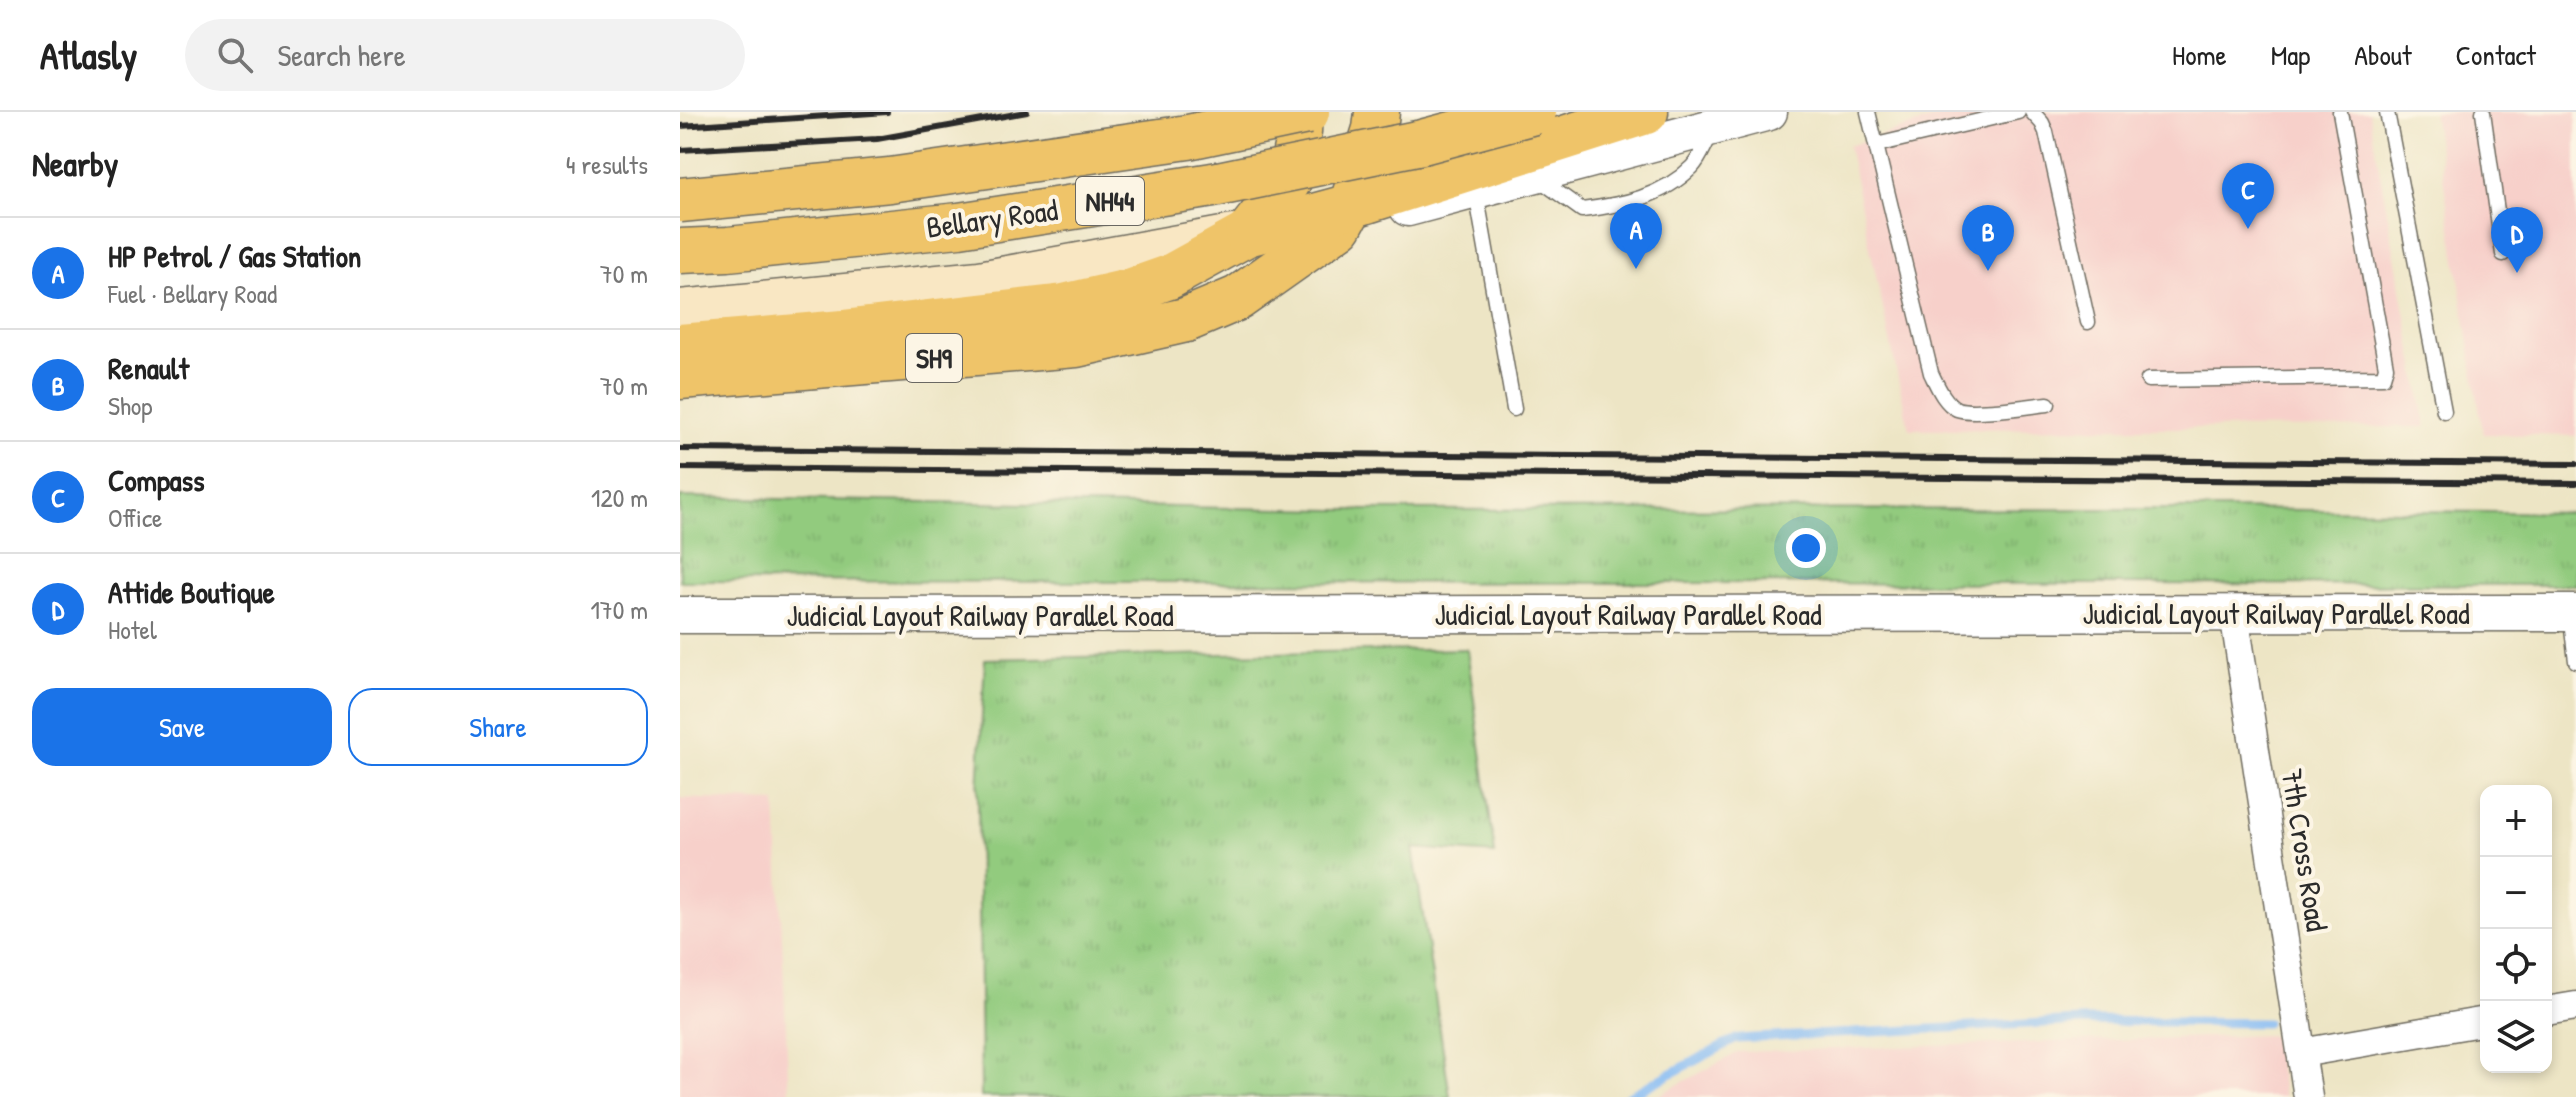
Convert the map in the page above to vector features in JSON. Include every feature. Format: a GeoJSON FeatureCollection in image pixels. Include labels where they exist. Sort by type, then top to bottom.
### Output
{"type":"FeatureCollection","features":[{"type":"Feature","properties":{"kind":"main road","name":"SH9"},"geometry":{"type":"LineString","coordinates":[[680,346],[843,332],[1064,306],[1129,291],[1169,277],[1247,234],[1289,181],[1300,112]]}},
{"type":"Feature","properties":{"kind":"main road","name":"Bellary Road"},"geometry":{"type":"LineString","coordinates":[[680,200],[906,178],[1188,137],[1307,112]]}},
{"type":"Feature","properties":{"kind":"main road"},"geometry":{"type":"LineString","coordinates":[[1346,216],[1375,129],[1377,112]]}},
{"type":"Feature","properties":{"kind":"main road"},"geometry":{"type":"LineString","coordinates":[[680,311],[980,282],[1346,216],[1546,142],[1646,112]]}},
{"type":"Feature","properties":{"kind":"main road","name":"Bellary Road"},"geometry":{"type":"LineString","coordinates":[[680,251],[728,249],[959,225],[1213,185],[1422,142],[1546,142]]}},
{"type":"Feature","properties":{"kind":"main road","name":"SH9"},"geometry":{"type":"LineString","coordinates":[[680,377],[1076,345],[1186,320],[1238,298],[1346,216]]}},
{"type":"Feature","properties":{"kind":"street"},"geometry":{"type":"LineString","coordinates":[[1346,216],[1475,191],[1546,142],[1715,127],[1769,112]]}},
{"type":"Feature","properties":{"kind":"street","name":"7th Cross Road"},"geometry":{"type":"LineString","coordinates":[[2234,613],[2308,1097]]}},
{"type":"Feature","properties":{"kind":"street","name":"Judicial Layout Railway Parallel Road"},"geometry":{"type":"LineString","coordinates":[[680,615],[2573,613]]}},
{"type":"Feature","properties":{"kind":"street"},"geometry":{"type":"LineString","coordinates":[[2552,1010],[2576,1006]]}},
{"type":"Feature","properties":{"kind":"street"},"geometry":{"type":"LineString","coordinates":[[2301,1053],[2480,1022]]}},
{"type":"Feature","properties":{"kind":"lane"},"geometry":{"type":"LineString","coordinates":[[1868,112],[1931,373],[1938,388],[1948,402],[1958,409],[1971,411],[2048,404]]}},
{"type":"Feature","properties":{"kind":"lane"},"geometry":{"type":"LineString","coordinates":[[1876,145],[2018,112]]}},
{"type":"Feature","properties":{"kind":"lane"},"geometry":{"type":"LineString","coordinates":[[2032,112],[2046,132],[2088,322]]}},
{"type":"Feature","properties":{"kind":"lane"},"geometry":{"type":"LineString","coordinates":[[2148,380],[2383,377],[2386,367],[2340,112]]}},
{"type":"Feature","properties":{"kind":"lane"},"geometry":{"type":"LineString","coordinates":[[2387,112],[2444,411]]}},
{"type":"Feature","properties":{"kind":"lane"},"geometry":{"type":"LineString","coordinates":[[2483,112],[2503,254]]}},
{"type":"Feature","properties":{"kind":"lane"},"geometry":{"type":"LineString","coordinates":[[1546,142],[1582,210],[1619,205],[1657,192],[1693,166],[1715,127]]}},
{"type":"Feature","properties":{"kind":"lane"},"geometry":{"type":"LineString","coordinates":[[1475,191],[1514,409]]}},
{"type":"Feature","properties":{"kind":"lane"},"geometry":{"type":"LineString","coordinates":[[2573,613],[2576,661]]}},
{"type":"Feature","properties":{"kind":"shaded area"},"geometry":{"type":"Polygon","coordinates":[[[1954,112],[2369,112],[2426,427],[1909,429],[1848,146],[1954,112]]]}},
{"type":"Feature","properties":{"kind":"shaded area"},"geometry":{"type":"Polygon","coordinates":[[[2433,112],[2576,112],[2576,436],[2483,434],[2433,112]]]}},
{"type":"Feature","properties":{"kind":"shaded area"},"geometry":{"type":"Polygon","coordinates":[[[680,798],[776,802],[789,1097],[680,1097],[680,798]]]}},
{"type":"Feature","properties":{"kind":"shaded area"},"geometry":{"type":"Polygon","coordinates":[[[2273,1035],[2284,1097],[1655,1097],[1739,1052],[2273,1035]]]}},
{"type":"Feature","properties":{"kind":"green space"},"geometry":{"type":"Polygon","coordinates":[[[680,497],[1334,510],[2214,509],[2576,513],[2576,585],[680,581],[680,497]]]}},
{"type":"Feature","properties":{"kind":"green space"},"geometry":{"type":"Polygon","coordinates":[[[1467,649],[1495,854],[1413,848],[1450,1097],[981,1097],[978,791],[985,659],[1467,649]]]}},
{"type":"Feature","properties":{"kind":"waterway"},"geometry":{"type":"LineString","coordinates":[[1627,1097],[1736,1039],[2083,1021],[2266,1023]]}},
{"type":"Feature","properties":{"kind":"railway"},"geometry":{"type":"LineString","coordinates":[[680,126],[887,112]]}},
{"type":"Feature","properties":{"kind":"railway"},"geometry":{"type":"LineString","coordinates":[[680,150],[877,139],[1027,112]]}},
{"type":"Feature","properties":{"kind":"railway"},"geometry":{"type":"LineString","coordinates":[[680,449],[2576,464]]}},
{"type":"Feature","properties":{"kind":"railway"},"geometry":{"type":"LineString","coordinates":[[680,468],[2576,483]]}},
{"type":"Feature","properties":{"kind":"place","name":"Compass"},"geometry":{"type":"Point","coordinates":[2248,229]}},
{"type":"Feature","properties":{"kind":"place","name":"HP Petrol / Gas Station"},"geometry":{"type":"Point","coordinates":[1636,269]}},
{"type":"Feature","properties":{"kind":"place","name":"Renault"},"geometry":{"type":"Point","coordinates":[1988,271]}},
{"type":"Feature","properties":{"kind":"place","name":"Attide Boutique"},"geometry":{"type":"Point","coordinates":[2517,273]}}]}
